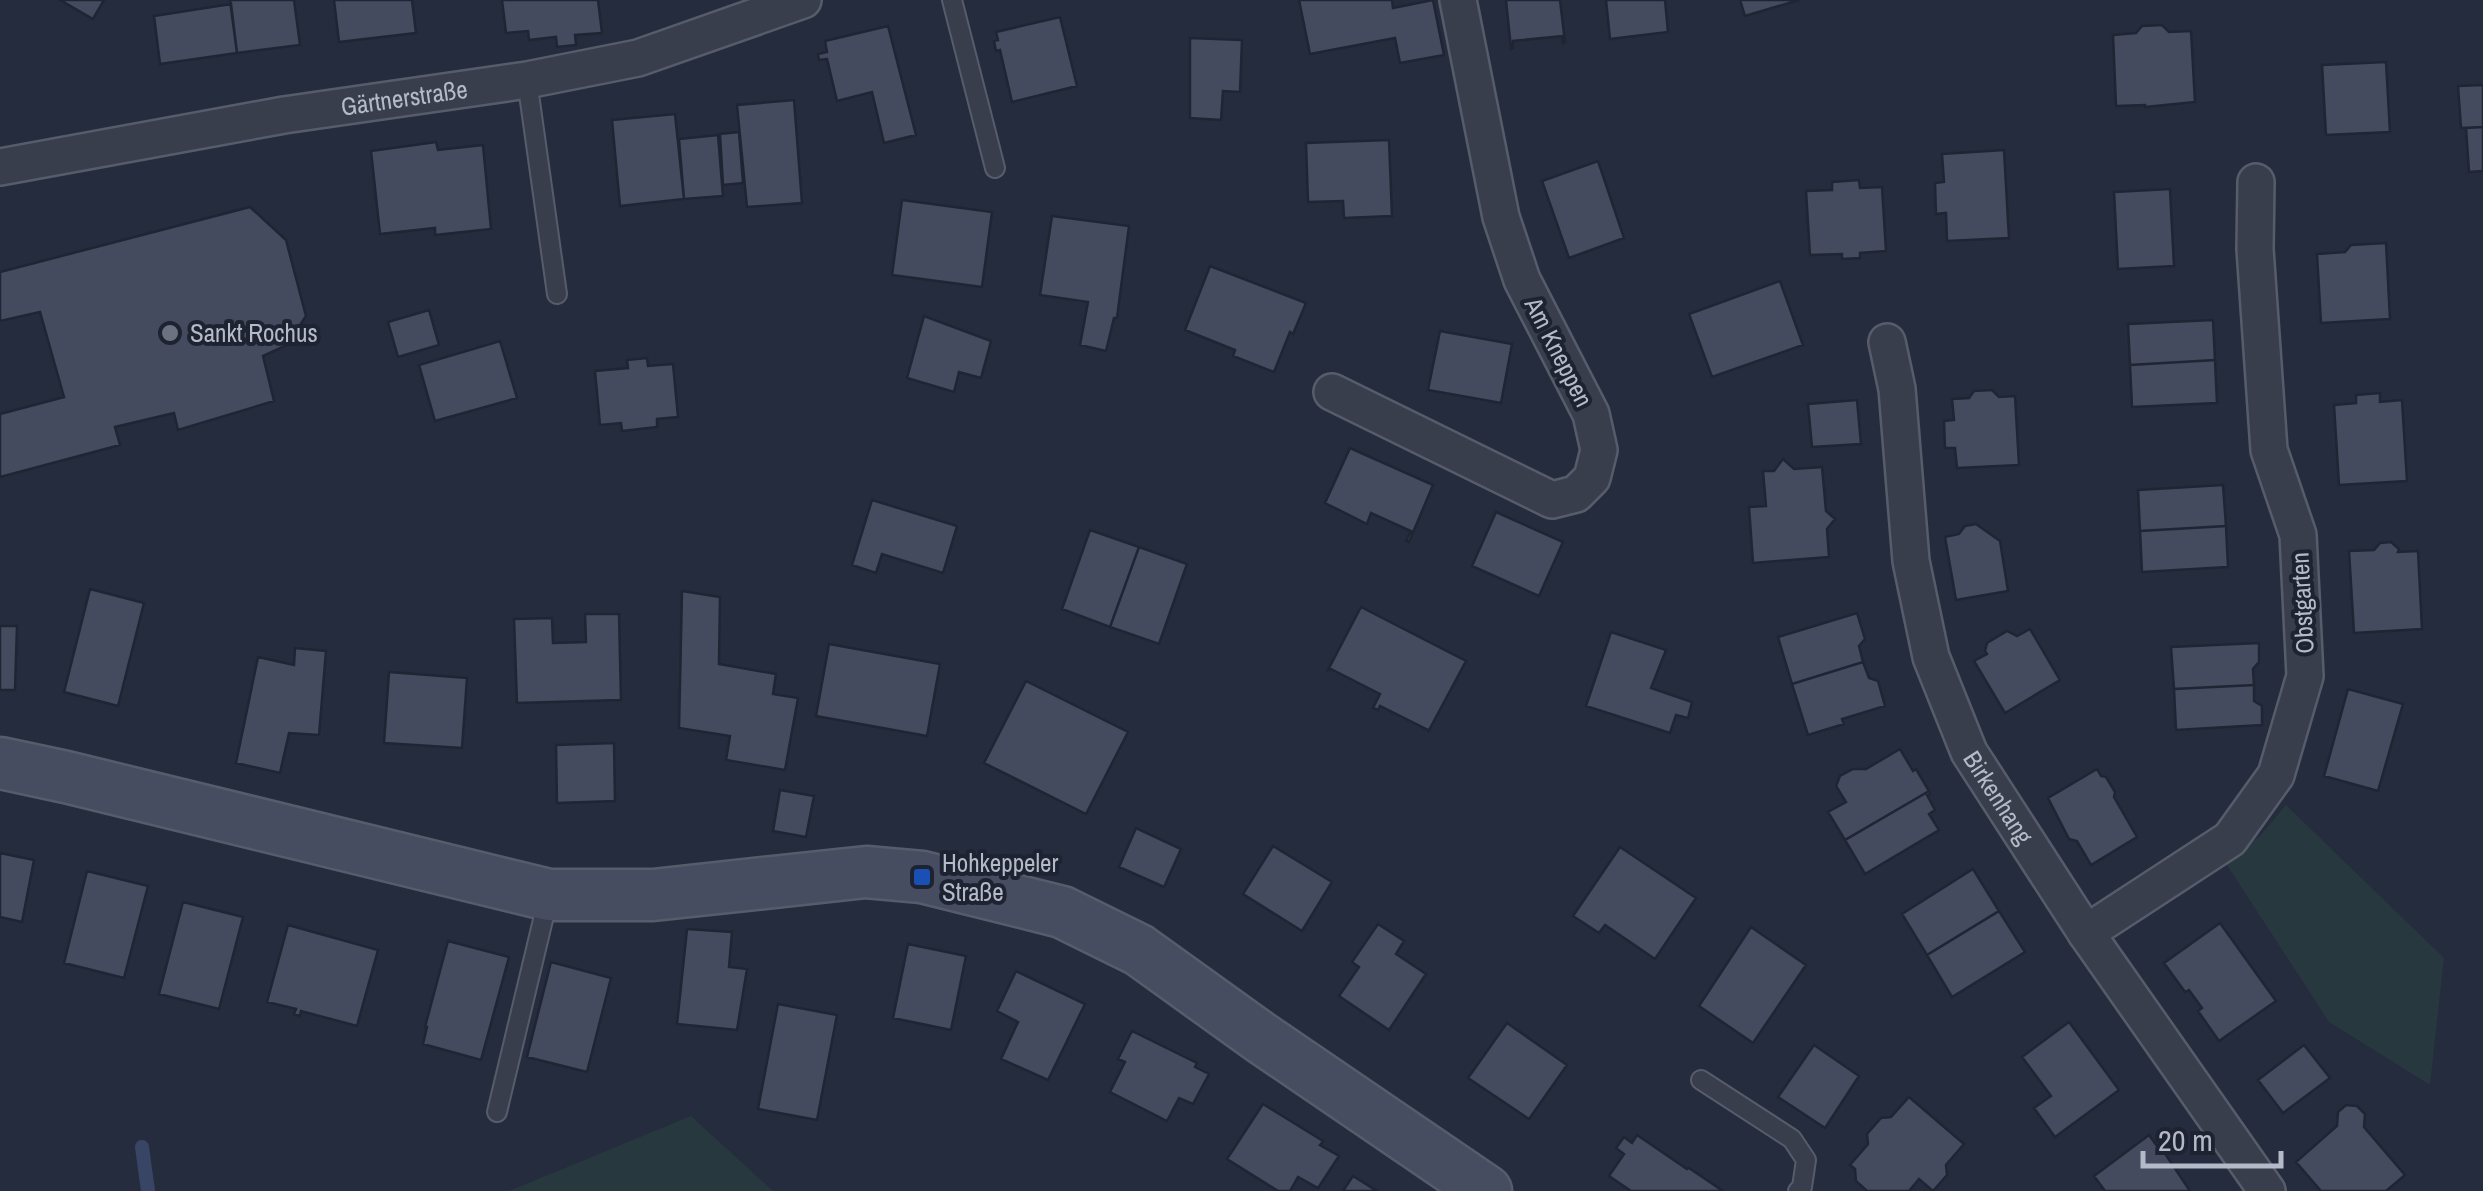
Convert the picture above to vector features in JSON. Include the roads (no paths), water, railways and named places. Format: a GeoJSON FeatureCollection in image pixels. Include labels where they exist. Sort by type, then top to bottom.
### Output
{"type":"FeatureCollection","features":[{"type":"Feature","properties":{"kind":"street","name":"Gärtnerstraße"},"geometry":{"type":"LineString","coordinates":[[0,167],[284,115],[527,80],[638,58],[803,0]]}},
{"type":"Feature","properties":{"kind":"street","name":"Am Kneppen"},"geometry":{"type":"LineString","coordinates":[[1332,392],[1552,500],[1576,494],[1592,478],[1599,450],[1591,414],[1522,280],[1502,217],[1458,0]]}},
{"type":"Feature","properties":{"kind":"street","name":"Obstgarten"},"geometry":{"type":"LineString","coordinates":[[2086,932],[2230,839],[2276,775],[2305,676],[2298,535],[2269,450],[2256,249],[2256,182]]}},
{"type":"Feature","properties":{"kind":"street","name":"Birkenhang"},"geometry":{"type":"LineString","coordinates":[[1887,342],[1897,389],[1910,561],[1931,657],[1969,752],[2086,932],[2267,1191]]}},
{"type":"Feature","properties":{"kind":"street"},"geometry":{"type":"LineString","coordinates":[[0,763],[549,894],[653,895],[866,872],[922,877],[1062,912],[1138,950],[1486,1191]]}},
{"type":"Feature","properties":{"kind":"lane"},"geometry":{"type":"LineString","coordinates":[[952,0],[995,168]]}},
{"type":"Feature","properties":{"kind":"lane"},"geometry":{"type":"LineString","coordinates":[[527,80],[557,294]]}},
{"type":"Feature","properties":{"kind":"lane"},"geometry":{"type":"LineString","coordinates":[[498,1112],[549,894]]}},
{"type":"Feature","properties":{"kind":"lane"},"geometry":{"type":"LineString","coordinates":[[1701,1080],[1792,1138],[1806,1160],[1798,1191]]}},
{"type":"Feature","properties":{"kind":"waterway"},"geometry":{"type":"LineString","coordinates":[[142,1147],[148,1191]]}},
{"type":"Feature","properties":{"kind":"place","name":"Sankt Rochus"},"geometry":{"type":"Point","coordinates":[170,333]}},
{"type":"Feature","properties":{"kind":"place","name":"Hohkeppeler Straße"},"geometry":{"type":"Point","coordinates":[922,877]}}]}
